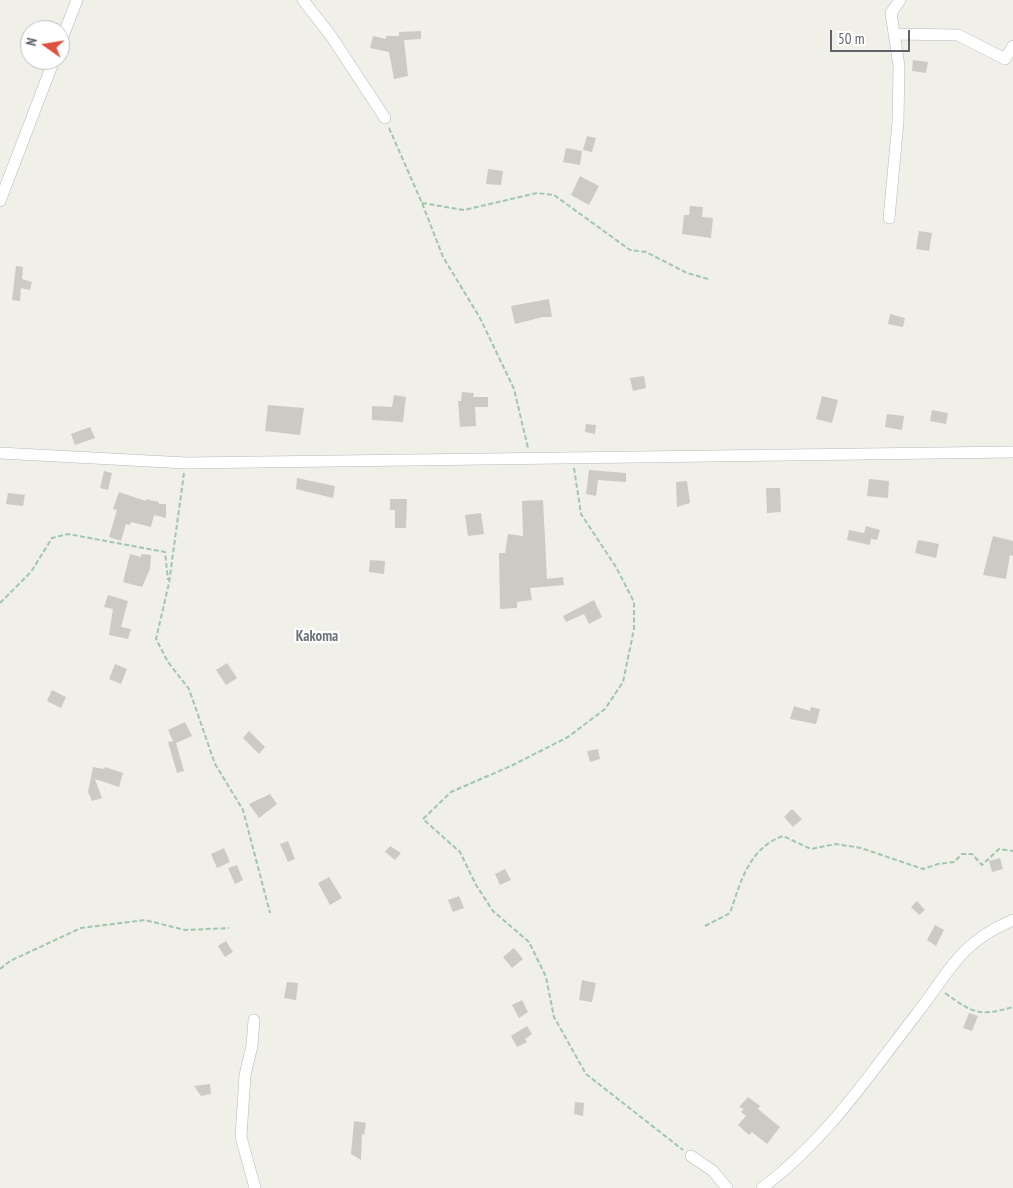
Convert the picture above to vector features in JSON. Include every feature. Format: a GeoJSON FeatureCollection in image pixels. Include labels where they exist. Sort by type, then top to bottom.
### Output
{"type":"FeatureCollection","features":[{"type":"Feature","properties":{"kind":"street"},"geometry":{"type":"LineString","coordinates":[[69,20],[77,0]]}},
{"type":"Feature","properties":{"kind":"street"},"geometry":{"type":"LineString","coordinates":[[303,0],[331,36],[385,118]]}},
{"type":"Feature","properties":{"kind":"street"},"geometry":{"type":"LineString","coordinates":[[890,218],[898,122],[900,66],[891,13],[900,0]]}},
{"type":"Feature","properties":{"kind":"street"},"geometry":{"type":"LineString","coordinates":[[894,34],[958,35],[1005,59],[1013,46]]}},
{"type":"Feature","properties":{"kind":"street"},"geometry":{"type":"LineString","coordinates":[[0,201],[50,70]]}},
{"type":"Feature","properties":{"kind":"street"},"geometry":{"type":"LineString","coordinates":[[0,453],[186,464],[1013,452]]}},
{"type":"Feature","properties":{"kind":"street"},"geometry":{"type":"LineString","coordinates":[[762,1188],[787,1169],[819,1139],[964,950],[981,936],[1013,920]]}},
{"type":"Feature","properties":{"kind":"street"},"geometry":{"type":"LineString","coordinates":[[254,1020],[245,1075],[241,1137],[255,1188]]}},
{"type":"Feature","properties":{"kind":"street"},"geometry":{"type":"LineString","coordinates":[[691,1156],[713,1172],[727,1188]]}},
{"type":"Feature","properties":{"kind":"path"},"geometry":{"type":"LineString","coordinates":[[385,118],[443,257],[480,318],[514,389],[531,459]]}},
{"type":"Feature","properties":{"kind":"path"},"geometry":{"type":"LineString","coordinates":[[422,203],[464,210],[537,194],[554,196],[630,250],[646,252],[687,273],[708,279]]}},
{"type":"Feature","properties":{"kind":"path"},"geometry":{"type":"LineString","coordinates":[[186,464],[169,583],[156,639],[168,662],[189,689],[215,764],[243,810],[270,913]]}},
{"type":"Feature","properties":{"kind":"path"},"geometry":{"type":"LineString","coordinates":[[574,466],[581,514],[616,567],[634,602],[634,629],[623,682],[605,708],[568,737],[513,765],[451,792],[424,819],[460,852],[476,885],[493,911],[529,942],[546,977],[554,1017],[586,1074],[691,1156]]}},
{"type":"Feature","properties":{"kind":"path"},"geometry":{"type":"LineString","coordinates":[[0,604],[32,572],[52,538],[68,534],[165,552],[169,583]]}},
{"type":"Feature","properties":{"kind":"path"},"geometry":{"type":"LineString","coordinates":[[705,926],[730,913],[745,869],[768,841],[783,836],[811,848],[836,844],[861,848],[922,869],[954,862],[962,854],[972,854],[982,864],[1000,849],[1013,851]]}},
{"type":"Feature","properties":{"kind":"path"},"geometry":{"type":"LineString","coordinates":[[0,969],[10,961],[81,928],[145,920],[185,930],[229,928]]}},
{"type":"Feature","properties":{"kind":"path"},"geometry":{"type":"LineString","coordinates":[[937,987],[964,1007],[983,1014],[1013,1007]]}},
{"type":"Feature","properties":{"kind":"building"},"geometry":{"type":"Polygon","coordinates":[[[421,31],[421,39],[404,40],[408,76],[394,79],[389,52],[370,48],[373,36],[386,39],[386,36],[399,36],[399,32],[421,31]]]}},
{"type":"Feature","properties":{"kind":"building"},"geometry":{"type":"Polygon","coordinates":[[[913,60],[928,62],[926,73],[912,71],[913,60]]]}},
{"type":"Feature","properties":{"kind":"building"},"geometry":{"type":"Polygon","coordinates":[[[587,136],[596,138],[592,152],[583,150],[587,136]]]}},
{"type":"Feature","properties":{"kind":"building"},"geometry":{"type":"Polygon","coordinates":[[[566,148],[582,151],[580,165],[563,162],[566,148]]]}},
{"type":"Feature","properties":{"kind":"building"},"geometry":{"type":"Polygon","coordinates":[[[488,169],[503,171],[501,185],[486,184],[488,169]]]}},
{"type":"Feature","properties":{"kind":"building"},"geometry":{"type":"Polygon","coordinates":[[[580,176],[599,186],[589,205],[571,195],[580,176]]]}},
{"type":"Feature","properties":{"kind":"building"},"geometry":{"type":"Polygon","coordinates":[[[690,206],[703,207],[702,217],[713,218],[711,238],[682,234],[684,215],[689,215],[690,206]]]}},
{"type":"Feature","properties":{"kind":"building"},"geometry":{"type":"Polygon","coordinates":[[[919,231],[932,233],[929,251],[916,249],[919,231]]]}},
{"type":"Feature","properties":{"kind":"building"},"geometry":{"type":"Polygon","coordinates":[[[16,266],[23,267],[22,279],[32,282],[30,290],[21,288],[20,301],[12,300],[16,266]]]}},
{"type":"Feature","properties":{"kind":"building"},"geometry":{"type":"Polygon","coordinates":[[[549,299],[552,317],[543,317],[515,324],[511,306],[549,299]]]}},
{"type":"Feature","properties":{"kind":"building"},"geometry":{"type":"Polygon","coordinates":[[[890,314],[905,318],[903,327],[888,324],[890,314]]]}},
{"type":"Feature","properties":{"kind":"building"},"geometry":{"type":"Polygon","coordinates":[[[644,376],[646,388],[633,391],[630,378],[644,376]]]}},
{"type":"Feature","properties":{"kind":"building"},"geometry":{"type":"Polygon","coordinates":[[[462,392],[474,393],[473,397],[488,397],[488,407],[475,407],[476,426],[460,427],[458,401],[461,401],[462,392]]]}},
{"type":"Feature","properties":{"kind":"building"},"geometry":{"type":"Polygon","coordinates":[[[394,395],[406,397],[403,422],[372,420],[372,406],[392,407],[394,395]]]}},
{"type":"Feature","properties":{"kind":"building"},"geometry":{"type":"Polygon","coordinates":[[[822,396],[838,400],[832,423],[816,419],[822,396]]]}},
{"type":"Feature","properties":{"kind":"building"},"geometry":{"type":"Polygon","coordinates":[[[268,405],[304,408],[300,435],[265,431],[268,405]]]}},
{"type":"Feature","properties":{"kind":"building"},"geometry":{"type":"Polygon","coordinates":[[[932,410],[948,413],[946,424],[930,421],[932,410]]]}},
{"type":"Feature","properties":{"kind":"building"},"geometry":{"type":"Polygon","coordinates":[[[887,414],[904,416],[902,430],[885,427],[887,414]]]}},
{"type":"Feature","properties":{"kind":"building"},"geometry":{"type":"Polygon","coordinates":[[[586,424],[596,425],[595,434],[585,432],[586,424]]]}},
{"type":"Feature","properties":{"kind":"building"},"geometry":{"type":"Polygon","coordinates":[[[90,427],[95,438],[75,445],[71,434],[90,427]]]}},
{"type":"Feature","properties":{"kind":"building"},"geometry":{"type":"Polygon","coordinates":[[[589,470],[626,473],[626,482],[598,480],[596,496],[586,494],[589,470]]]}},
{"type":"Feature","properties":{"kind":"building"},"geometry":{"type":"Polygon","coordinates":[[[104,471],[112,473],[108,490],[100,488],[104,471]]]}},
{"type":"Feature","properties":{"kind":"building"},"geometry":{"type":"Polygon","coordinates":[[[297,478],[335,486],[333,498],[296,489],[297,478]]]}},
{"type":"Feature","properties":{"kind":"building"},"geometry":{"type":"Polygon","coordinates":[[[869,479],[889,481],[888,498],[867,496],[869,479]]]}},
{"type":"Feature","properties":{"kind":"building"},"geometry":{"type":"Polygon","coordinates":[[[687,481],[690,503],[677,507],[676,482],[687,481]]]}},
{"type":"Feature","properties":{"kind":"building"},"geometry":{"type":"Polygon","coordinates":[[[766,488],[780,488],[781,512],[767,513],[766,488]]]}},
{"type":"Feature","properties":{"kind":"building"},"geometry":{"type":"Polygon","coordinates":[[[119,492],[146,501],[146,499],[159,502],[159,504],[166,504],[166,518],[154,515],[151,527],[131,522],[130,525],[126,524],[121,541],[109,537],[117,510],[113,509],[119,492]]]}},
{"type":"Feature","properties":{"kind":"building"},"geometry":{"type":"Polygon","coordinates":[[[8,493],[25,495],[23,506],[6,504],[8,493]]]}},
{"type":"Feature","properties":{"kind":"building"},"geometry":{"type":"Polygon","coordinates":[[[390,499],[407,499],[406,528],[395,528],[395,510],[390,510],[390,499]]]}},
{"type":"Feature","properties":{"kind":"building"},"geometry":{"type":"Polygon","coordinates":[[[543,500],[547,579],[563,577],[564,585],[530,588],[532,600],[517,602],[517,608],[500,609],[499,553],[505,553],[508,534],[523,536],[522,501],[543,500]]]}},
{"type":"Feature","properties":{"kind":"building"},"geometry":{"type":"Polygon","coordinates":[[[481,513],[484,534],[468,536],[465,515],[481,513]]]}},
{"type":"Feature","properties":{"kind":"building"},"geometry":{"type":"Polygon","coordinates":[[[866,526],[880,530],[877,540],[871,539],[870,545],[847,540],[849,530],[864,533],[866,526]]]}},
{"type":"Feature","properties":{"kind":"building"},"geometry":{"type":"Polygon","coordinates":[[[993,536],[1013,541],[1013,556],[1010,555],[1006,579],[983,575],[993,536]]]}},
{"type":"Feature","properties":{"kind":"building"},"geometry":{"type":"Polygon","coordinates":[[[918,540],[939,544],[936,558],[915,553],[918,540]]]}},
{"type":"Feature","properties":{"kind":"building"},"geometry":{"type":"Polygon","coordinates":[[[130,554],[141,557],[141,554],[151,555],[150,569],[142,587],[123,582],[130,554]]]}},
{"type":"Feature","properties":{"kind":"building"},"geometry":{"type":"Polygon","coordinates":[[[370,560],[385,561],[384,574],[369,572],[370,560]]]}},
{"type":"Feature","properties":{"kind":"building"},"geometry":{"type":"Polygon","coordinates":[[[108,595],[128,601],[121,627],[131,629],[128,639],[109,635],[113,609],[104,607],[108,595]]]}},
{"type":"Feature","properties":{"kind":"building"},"geometry":{"type":"Polygon","coordinates":[[[594,600],[602,617],[589,624],[584,614],[566,622],[563,616],[594,600]]]}},
{"type":"Feature","properties":{"kind":"building"},"geometry":{"type":"Polygon","coordinates":[[[227,663],[237,678],[226,685],[216,670],[227,663]]]}},
{"type":"Feature","properties":{"kind":"building"},"geometry":{"type":"Polygon","coordinates":[[[115,664],[127,669],[121,684],[109,679],[115,664]]]}},
{"type":"Feature","properties":{"kind":"building"},"geometry":{"type":"Polygon","coordinates":[[[52,690],[66,697],[61,708],[47,701],[52,690]]]}},
{"type":"Feature","properties":{"kind":"building"},"geometry":{"type":"Polygon","coordinates":[[[794,706],[810,711],[811,707],[820,709],[816,724],[790,719],[794,706]]]}},
{"type":"Feature","properties":{"kind":"building"},"geometry":{"type":"Polygon","coordinates":[[[185,722],[192,736],[176,743],[184,771],[177,773],[168,742],[173,741],[168,730],[185,722]]]}},
{"type":"Feature","properties":{"kind":"building"},"geometry":{"type":"Polygon","coordinates":[[[249,731],[265,747],[259,754],[243,738],[249,731]]]}},
{"type":"Feature","properties":{"kind":"building"},"geometry":{"type":"Polygon","coordinates":[[[598,749],[600,759],[590,762],[587,751],[598,749]]]}},
{"type":"Feature","properties":{"kind":"building"},"geometry":{"type":"Polygon","coordinates":[[[93,767],[104,769],[105,767],[123,773],[119,787],[95,779],[102,798],[92,801],[88,792],[93,767]]]}},
{"type":"Feature","properties":{"kind":"building"},"geometry":{"type":"Polygon","coordinates":[[[270,794],[277,804],[259,818],[249,804],[270,794]]]}},
{"type":"Feature","properties":{"kind":"building"},"geometry":{"type":"Polygon","coordinates":[[[792,809],[802,819],[793,827],[784,817],[792,809]]]}},
{"type":"Feature","properties":{"kind":"building"},"geometry":{"type":"Polygon","coordinates":[[[288,841],[295,859],[288,862],[280,844],[288,841]]]}},
{"type":"Feature","properties":{"kind":"building"},"geometry":{"type":"Polygon","coordinates":[[[390,846],[401,853],[395,860],[385,852],[390,846]]]}},
{"type":"Feature","properties":{"kind":"building"},"geometry":{"type":"Polygon","coordinates":[[[224,848],[230,862],[217,868],[211,854],[224,848]]]}},
{"type":"Feature","properties":{"kind":"building"},"geometry":{"type":"Polygon","coordinates":[[[1000,858],[1003,869],[992,872],[989,861],[1000,858]]]}},
{"type":"Feature","properties":{"kind":"building"},"geometry":{"type":"Polygon","coordinates":[[[237,865],[243,880],[235,884],[228,868],[237,865]]]}},
{"type":"Feature","properties":{"kind":"building"},"geometry":{"type":"Polygon","coordinates":[[[505,869],[511,880],[500,885],[495,874],[505,869]]]}},
{"type":"Feature","properties":{"kind":"building"},"geometry":{"type":"Polygon","coordinates":[[[329,877],[342,898],[330,905],[318,883],[329,877]]]}},
{"type":"Feature","properties":{"kind":"building"},"geometry":{"type":"Polygon","coordinates":[[[459,896],[464,908],[453,912],[448,900],[459,896]]]}},
{"type":"Feature","properties":{"kind":"building"},"geometry":{"type":"Polygon","coordinates":[[[917,901],[925,910],[919,915],[911,907],[917,901]]]}},
{"type":"Feature","properties":{"kind":"building"},"geometry":{"type":"Polygon","coordinates":[[[935,925],[944,930],[936,946],[927,940],[935,925]]]}},
{"type":"Feature","properties":{"kind":"building"},"geometry":{"type":"Polygon","coordinates":[[[226,941],[233,952],[225,957],[218,946],[226,941]]]}},
{"type":"Feature","properties":{"kind":"building"},"geometry":{"type":"Polygon","coordinates":[[[514,948],[523,959],[512,968],[503,957],[514,948]]]}},
{"type":"Feature","properties":{"kind":"building"},"geometry":{"type":"Polygon","coordinates":[[[582,980],[596,983],[592,1002],[579,1000],[582,980]]]}},
{"type":"Feature","properties":{"kind":"building"},"geometry":{"type":"Polygon","coordinates":[[[287,982],[298,983],[296,1000],[284,998],[287,982]]]}},
{"type":"Feature","properties":{"kind":"building"},"geometry":{"type":"Polygon","coordinates":[[[522,1000],[528,1012],[519,1018],[512,1005],[522,1000]]]}},
{"type":"Feature","properties":{"kind":"building"},"geometry":{"type":"Polygon","coordinates":[[[969,1013],[978,1016],[972,1031],[963,1028],[969,1013]]]}},
{"type":"Feature","properties":{"kind":"building"},"geometry":{"type":"Polygon","coordinates":[[[527,1026],[532,1034],[525,1039],[527,1042],[517,1047],[511,1036],[527,1026]]]}},
{"type":"Feature","properties":{"kind":"building"},"geometry":{"type":"Polygon","coordinates":[[[210,1084],[211,1094],[201,1096],[194,1086],[210,1084]]]}},
{"type":"Feature","properties":{"kind":"building"},"geometry":{"type":"Polygon","coordinates":[[[748,1097],[760,1106],[758,1109],[780,1127],[767,1144],[752,1132],[749,1135],[738,1125],[746,1116],[741,1112],[744,1109],[739,1107],[748,1097]]]}},
{"type":"Feature","properties":{"kind":"building"},"geometry":{"type":"Polygon","coordinates":[[[575,1102],[584,1103],[583,1116],[574,1114],[575,1102]]]}},
{"type":"Feature","properties":{"kind":"building"},"geometry":{"type":"Polygon","coordinates":[[[354,1121],[366,1123],[364,1135],[362,1134],[361,1160],[351,1154],[354,1121]]]}},
{"type":"Feature","properties":{"kind":"district","name":"Kakoma"},"geometry":{"type":"Point","coordinates":[317,637]}}]}
